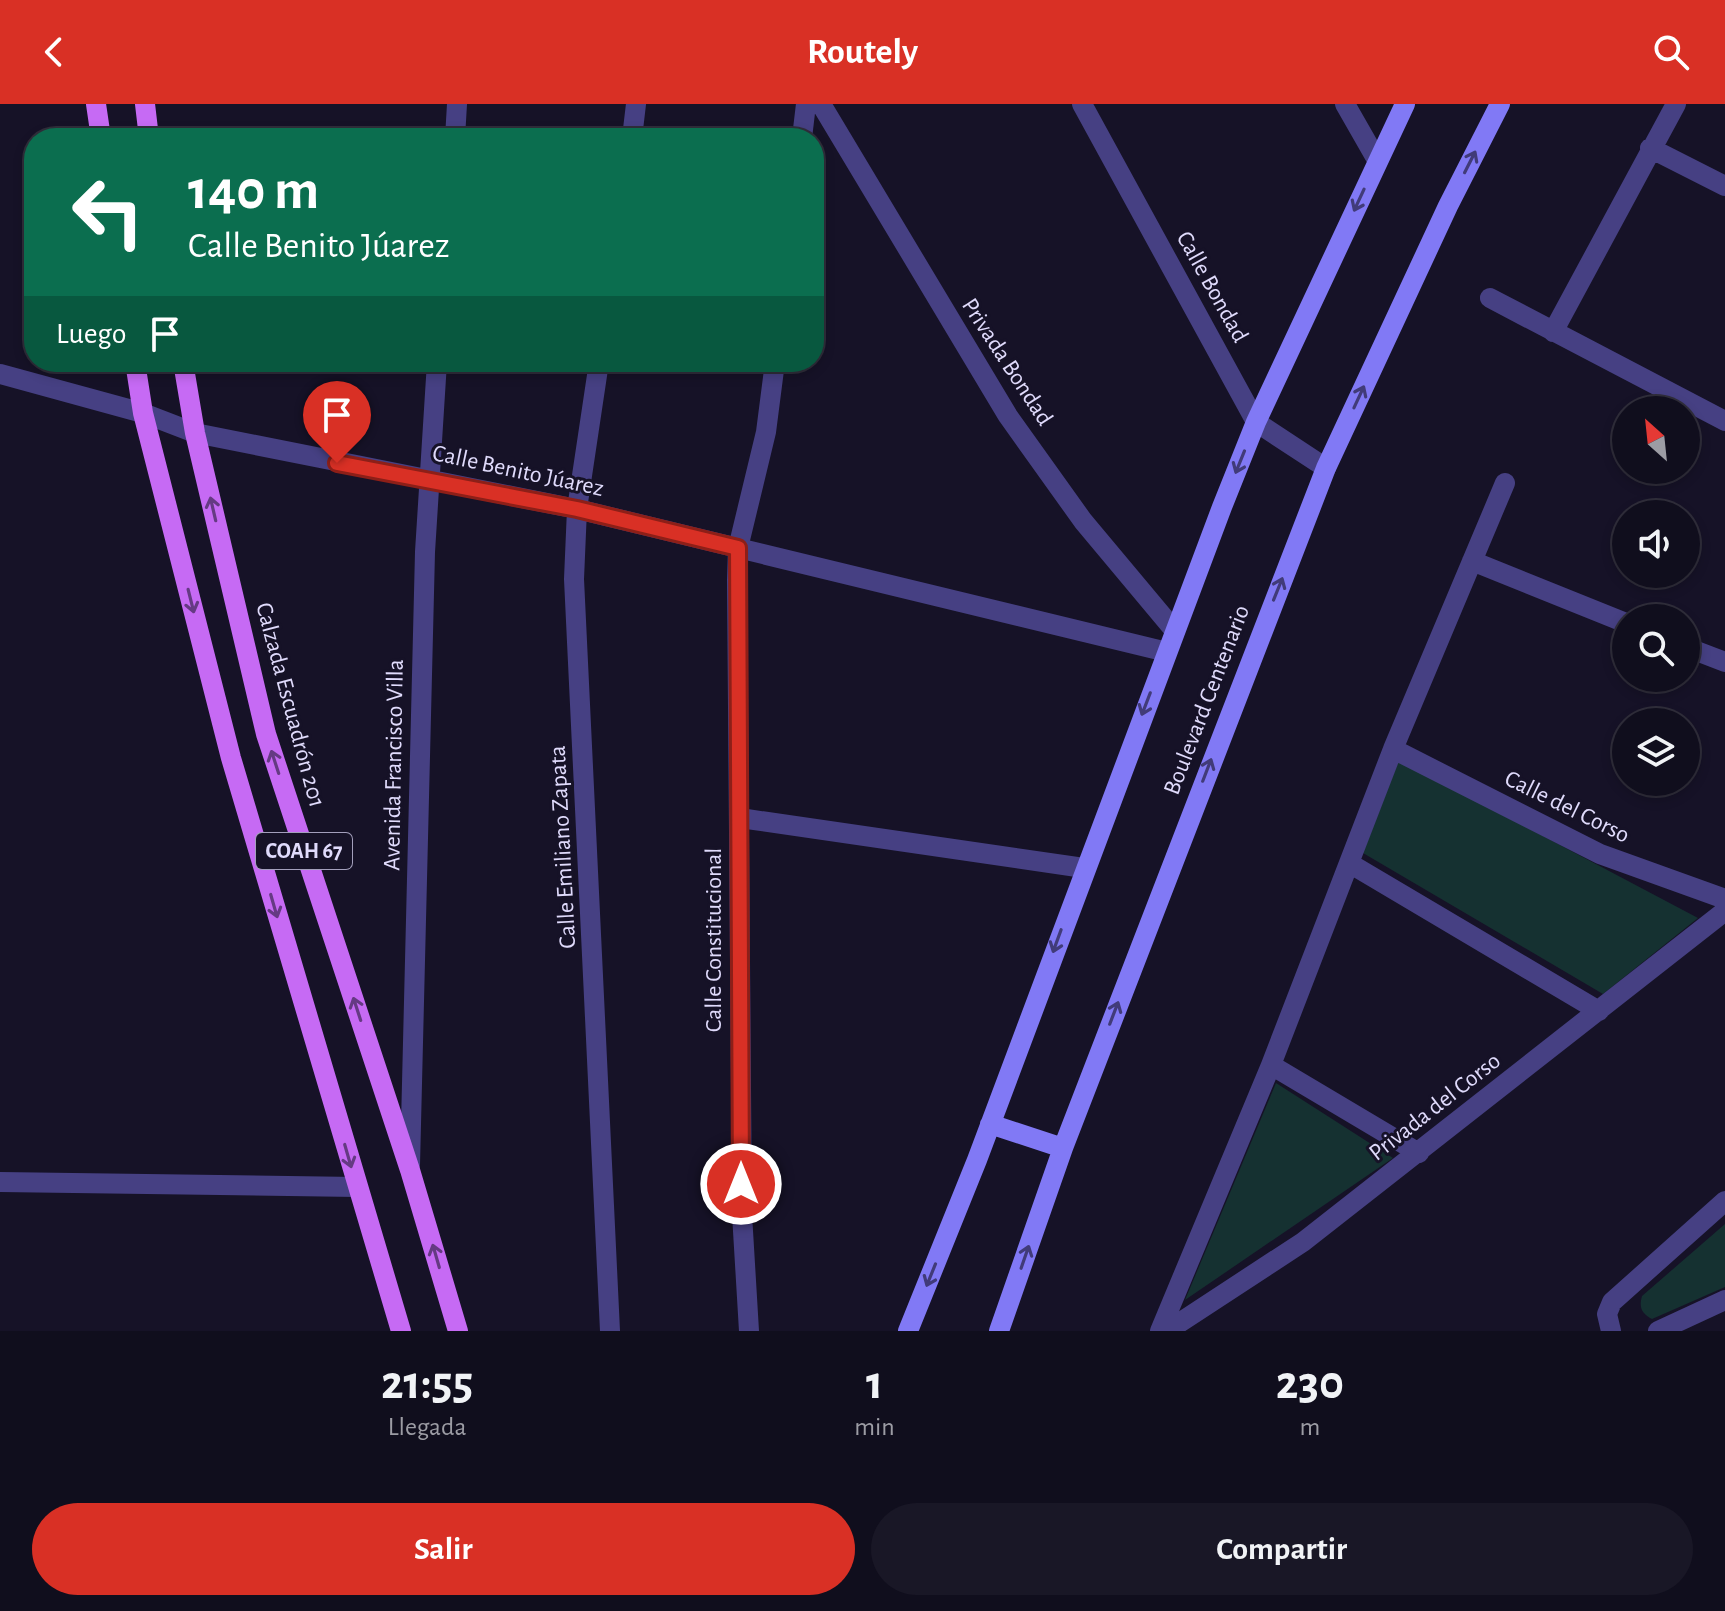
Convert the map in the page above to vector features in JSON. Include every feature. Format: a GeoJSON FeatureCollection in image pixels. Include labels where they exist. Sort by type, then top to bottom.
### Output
{"type":"FeatureCollection","features":[{"type":"Feature","properties":{"kind":"main road"},"geometry":{"type":"LineString","coordinates":[[96,104],[100,128]]}},
{"type":"Feature","properties":{"kind":"main road"},"geometry":{"type":"LineString","coordinates":[[145,104],[148,128]]}},
{"type":"Feature","properties":{"kind":"main road"},"geometry":{"type":"LineString","coordinates":[[908,1331],[990,1124],[1084,868],[1256,422],[1405,104]]}},
{"type":"Feature","properties":{"kind":"main road","name":"Boulevard Centenario"},"geometry":{"type":"LineString","coordinates":[[999,1331],[1063,1148],[1326,468],[1448,206],[1500,104]]}},
{"type":"Feature","properties":{"kind":"main road","name":"COAH 67"},"geometry":{"type":"LineString","coordinates":[[137,372],[143,413],[231,758],[401,1331]]}},
{"type":"Feature","properties":{"kind":"main road","name":"Calzada Escuadrón 201"},"geometry":{"type":"LineString","coordinates":[[185,372],[195,433],[266,734],[410,1170],[458,1331]]}},
{"type":"Feature","properties":{"kind":"main road"},"geometry":{"type":"LineString","coordinates":[[990,1124],[1063,1148]]}},
{"type":"Feature","properties":{"kind":"street"},"geometry":{"type":"LineString","coordinates":[[456,128],[457,104]]}},
{"type":"Feature","properties":{"kind":"street"},"geometry":{"type":"LineString","coordinates":[[633,128],[636,104]]}},
{"type":"Feature","properties":{"kind":"street"},"geometry":{"type":"LineString","coordinates":[[803,128],[806,104]]}},
{"type":"Feature","properties":{"kind":"street","name":"Privada Bondad"},"geometry":{"type":"LineString","coordinates":[[821,104],[1008,416],[1083,521],[1175,631]]}},
{"type":"Feature","properties":{"kind":"street","name":"Calle Bondad"},"geometry":{"type":"LineString","coordinates":[[1082,104],[1256,422],[1326,468]]}},
{"type":"Feature","properties":{"kind":"street"},"geometry":{"type":"LineString","coordinates":[[1345,104],[1377,160]]}},
{"type":"Feature","properties":{"kind":"street"},"geometry":{"type":"LineString","coordinates":[[1553,332],[1676,104]]}},
{"type":"Feature","properties":{"kind":"street"},"geometry":{"type":"LineString","coordinates":[[1650,148],[1725,186]]}},
{"type":"Feature","properties":{"kind":"street"},"geometry":{"type":"LineString","coordinates":[[1490,298],[1725,421]]}},
{"type":"Feature","properties":{"kind":"street","name":"Avenida Francisco Villa"},"geometry":{"type":"LineString","coordinates":[[410,1170],[428,478],[436,372]]}},
{"type":"Feature","properties":{"kind":"street","name":"Calle Emiliano Zapata"},"geometry":{"type":"LineString","coordinates":[[598,372],[577,509],[574,579],[610,1331]]}},
{"type":"Feature","properties":{"kind":"street","name":"Calle Constitucional"},"geometry":{"type":"LineString","coordinates":[[749,1331],[742,1257],[738,548],[766,432],[774,372]]}},
{"type":"Feature","properties":{"kind":"street","name":"Calle Benito Júarez"},"geometry":{"type":"LineString","coordinates":[[0,374],[143,413],[195,433],[307,458],[428,478],[577,509],[1167,652]]}},
{"type":"Feature","properties":{"kind":"street"},"geometry":{"type":"LineString","coordinates":[[1160,1331],[1271,1065],[1393,749],[1505,483]]}},
{"type":"Feature","properties":{"kind":"street"},"geometry":{"type":"LineString","coordinates":[[1472,561],[1612,617]]}},
{"type":"Feature","properties":{"kind":"street"},"geometry":{"type":"LineString","coordinates":[[1700,652],[1725,662]]}},
{"type":"Feature","properties":{"kind":"street","name":"Calle del Corso"},"geometry":{"type":"LineString","coordinates":[[1393,749],[1600,854],[1725,899]]}},
{"type":"Feature","properties":{"kind":"street"},"geometry":{"type":"LineString","coordinates":[[740,818],[1084,868]]}},
{"type":"Feature","properties":{"kind":"street"},"geometry":{"type":"LineString","coordinates":[[1349,863],[1599,1011]]}},
{"type":"Feature","properties":{"kind":"street","name":"Privada del Corso"},"geometry":{"type":"LineString","coordinates":[[1167,1331],[1303,1242],[1725,911]]}},
{"type":"Feature","properties":{"kind":"street"},"geometry":{"type":"LineString","coordinates":[[1271,1065],[1419,1153]]}},
{"type":"Feature","properties":{"kind":"street"},"geometry":{"type":"LineString","coordinates":[[0,1182],[357,1187]]}},
{"type":"Feature","properties":{"kind":"street"},"geometry":{"type":"LineString","coordinates":[[1611,1331],[1607,1314],[1612,1302],[1725,1201]]}},
{"type":"Feature","properties":{"kind":"street"},"geometry":{"type":"LineString","coordinates":[[1658,1331],[1725,1300]]}},
{"type":"Feature","properties":{"kind":"green space"},"geometry":{"type":"Polygon","coordinates":[[[1399,760],[1698,918],[1603,994],[1363,853],[1399,760]]]}},
{"type":"Feature","properties":{"kind":"green space"},"geometry":{"type":"Polygon","coordinates":[[[1276,1083],[1393,1158],[1185,1300],[1276,1083]]]}},
{"type":"Feature","properties":{"kind":"green space"},"geometry":{"type":"Polygon","coordinates":[[[1725,1224],[1725,1287],[1652,1319],[1645,1314],[1641,1307],[1642,1296],[1725,1224]]]}},
{"type":"Feature","properties":{"kind":"route"},"geometry":{"type":"LineString","coordinates":[[337,463],[577,509],[738,548],[741,1184]]}}]}
